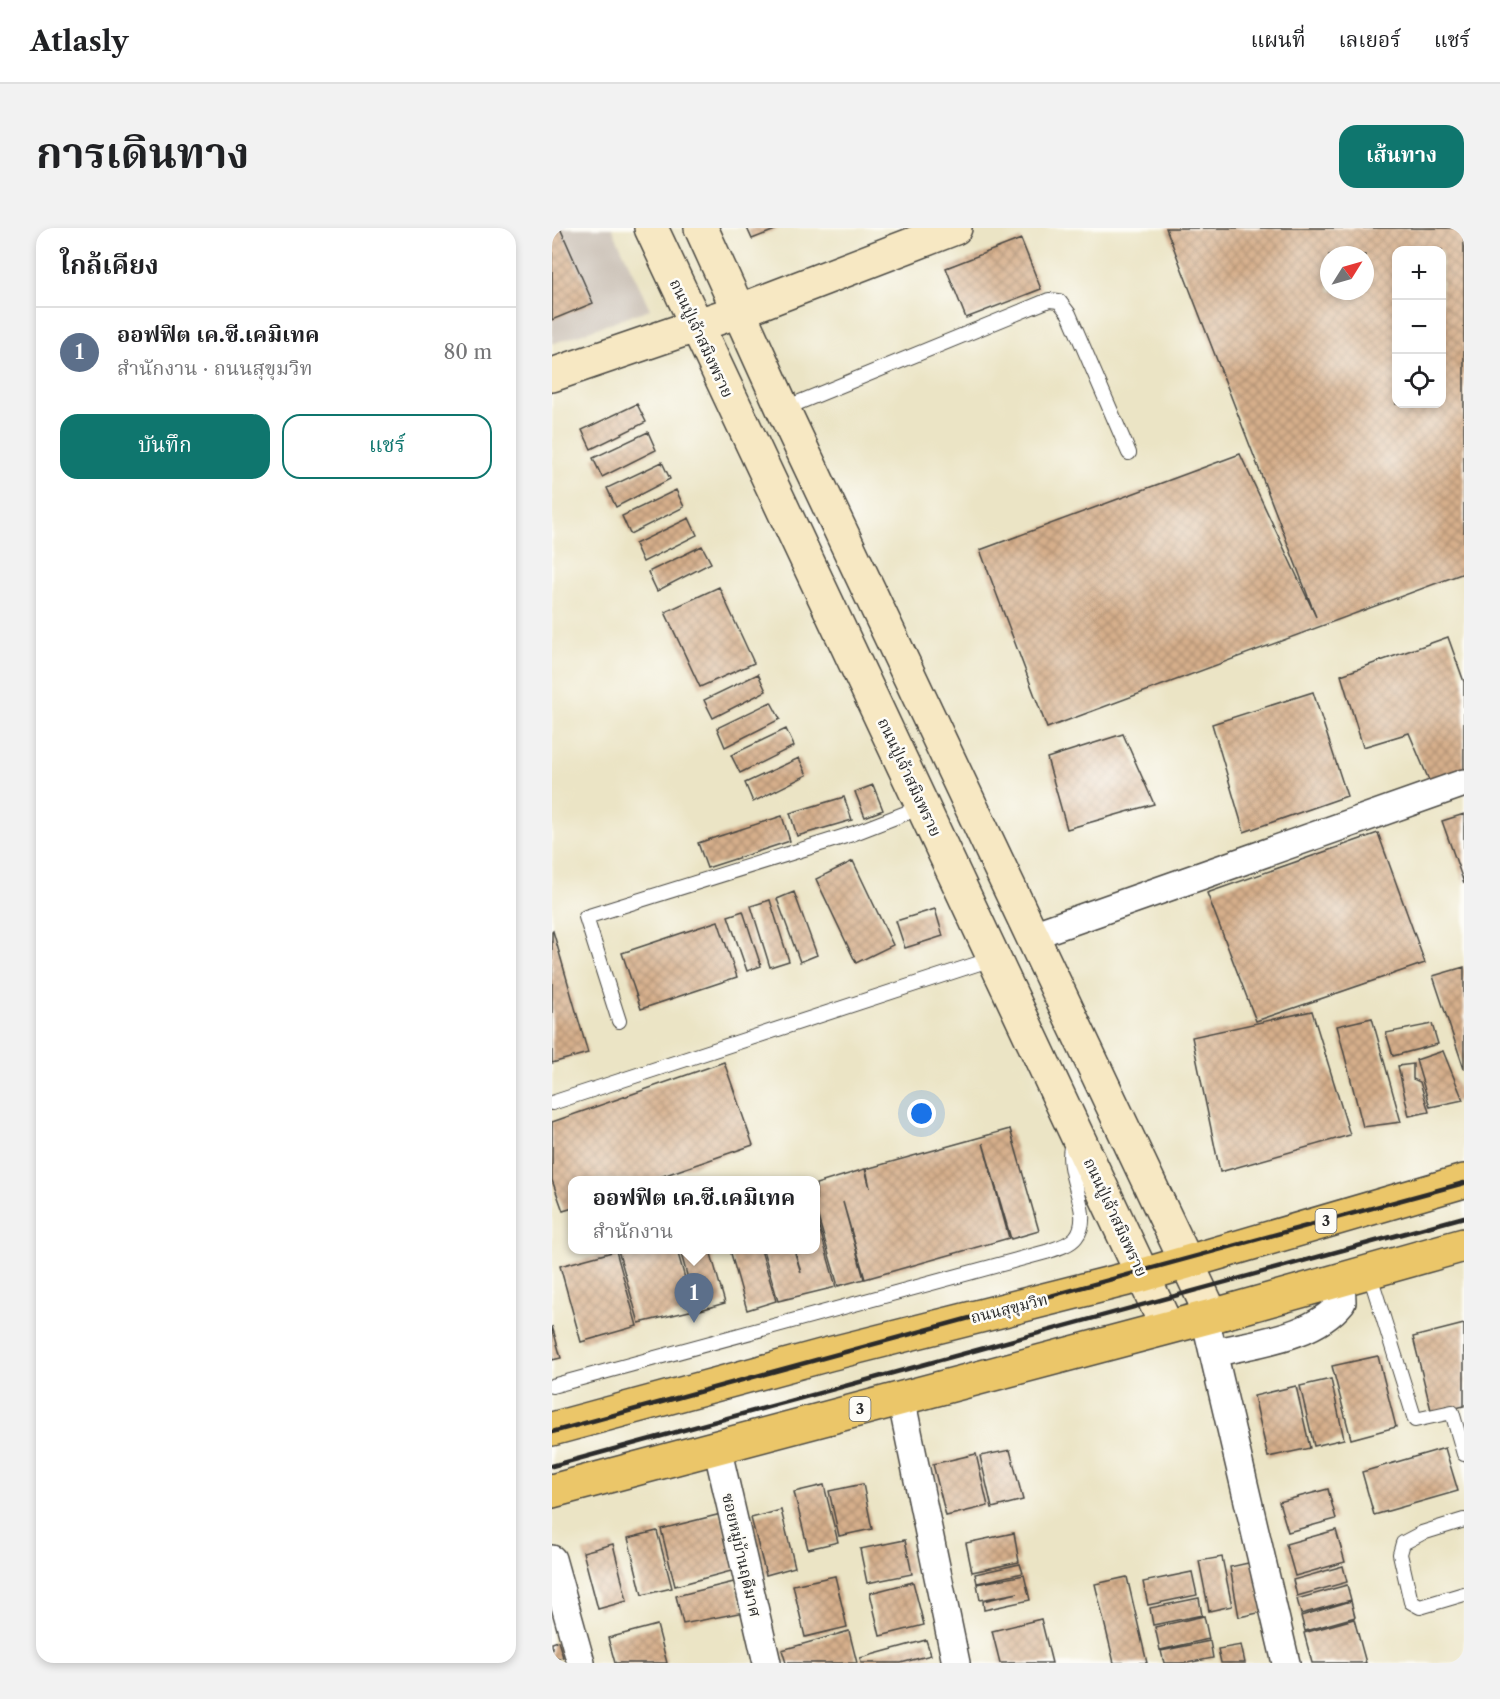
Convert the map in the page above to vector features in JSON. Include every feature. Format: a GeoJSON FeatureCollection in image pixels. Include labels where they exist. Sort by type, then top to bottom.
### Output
{"type":"FeatureCollection","features":[{"type":"Feature","properties":{"kind":"highway","name":"ถนนสุขุมวิท"},"geometry":{"type":"LineString","coordinates":[[552,1429],[829,1354],[1143,1275],[1187,1260],[1464,1181]]}},
{"type":"Feature","properties":{"kind":"highway","name":"3"},"geometry":{"type":"LineString","coordinates":[[552,1491],[1208,1317],[1464,1245]]}},
{"type":"Feature","properties":{"kind":"main road","name":"ถนนปู่เจ้าสมิงพราย"},"geometry":{"type":"LineString","coordinates":[[651,228],[1167,1327]]}},
{"type":"Feature","properties":{"kind":"main road"},"geometry":{"type":"LineString","coordinates":[[701,228],[783,409],[1187,1260],[1208,1317]]}},
{"type":"Feature","properties":{"kind":"main road"},"geometry":{"type":"LineString","coordinates":[[552,375],[739,311],[955,228]]}},
{"type":"Feature","properties":{"kind":"street"},"geometry":{"type":"LineString","coordinates":[[1033,935],[1464,783]]}},
{"type":"Feature","properties":{"kind":"street"},"geometry":{"type":"LineString","coordinates":[[1214,1353],[1310,1328],[1332,1315],[1342,1302],[1355,1276]]}},
{"type":"Feature","properties":{"kind":"street"},"geometry":{"type":"LineString","coordinates":[[1208,1317],[1214,1353],[1286,1663]]}},
{"type":"Feature","properties":{"kind":"street"},"geometry":{"type":"LineString","coordinates":[[901,1398],[956,1663]]}},
{"type":"Feature","properties":{"kind":"street","name":"ซอยหมู่บ้านฤดีมาศ"},"geometry":{"type":"LineString","coordinates":[[717,1447],[767,1663]]}},
{"type":"Feature","properties":{"kind":"street"},"geometry":{"type":"LineString","coordinates":[[552,1559],[581,1663]]}},
{"type":"Feature","properties":{"kind":"lane"},"geometry":{"type":"LineString","coordinates":[[783,409],[1049,300],[1059,301],[1070,314],[1129,453]]}},
{"type":"Feature","properties":{"kind":"lane"},"geometry":{"type":"LineString","coordinates":[[619,1021],[586,916],[852,834],[924,806]]}},
{"type":"Feature","properties":{"kind":"lane"},"geometry":{"type":"LineString","coordinates":[[552,1102],[995,958]]}},
{"type":"Feature","properties":{"kind":"lane"},"geometry":{"type":"LineString","coordinates":[[552,1386],[1065,1245],[1076,1238],[1082,1225],[1079,1201],[1069,1162],[1070,1148],[1077,1134]]}},
{"type":"Feature","properties":{"kind":"lane"},"geometry":{"type":"LineString","coordinates":[[1355,1276],[1415,1420],[1452,1412],[1464,1454]]}},
{"type":"Feature","properties":{"kind":"lane"},"geometry":{"type":"LineString","coordinates":[[1464,1520],[1422,1533],[1403,1543],[1400,1554],[1411,1602],[1420,1606],[1464,1594]]}},
{"type":"Feature","properties":{"kind":"shaded area"},"geometry":{"type":"Polygon","coordinates":[[[552,228],[612,228],[650,309],[552,344],[552,228]]]}},
{"type":"Feature","properties":{"kind":"building"},"geometry":{"type":"Polygon","coordinates":[[[552,228],[560,228],[593,303],[552,320],[552,228]]]}},
{"type":"Feature","properties":{"kind":"building"},"geometry":{"type":"Polygon","coordinates":[[[747,228],[780,228],[752,239],[747,228]]]}},
{"type":"Feature","properties":{"kind":"building"},"geometry":{"type":"Polygon","coordinates":[[[1166,228],[1464,228],[1464,573],[1047,728],[980,550],[1240,454],[1316,617],[1166,228]]]}},
{"type":"Feature","properties":{"kind":"building"},"geometry":{"type":"Polygon","coordinates":[[[1021,239],[1041,289],[966,318],[946,268],[1021,239]]]}},
{"type":"Feature","properties":{"kind":"building"},"geometry":{"type":"Polygon","coordinates":[[[637,404],[646,422],[591,449],[582,430],[637,404]]]}},
{"type":"Feature","properties":{"kind":"building"},"geometry":{"type":"Polygon","coordinates":[[[648,432],[656,450],[602,477],[593,458],[648,432]]]}},
{"type":"Feature","properties":{"kind":"building"},"geometry":{"type":"Polygon","coordinates":[[[662,462],[670,479],[616,507],[607,488],[662,462]]]}},
{"type":"Feature","properties":{"kind":"building"},"geometry":{"type":"Polygon","coordinates":[[[676,490],[684,507],[630,534],[622,516],[676,490]]]}},
{"type":"Feature","properties":{"kind":"building"},"geometry":{"type":"Polygon","coordinates":[[[689,518],[697,535],[643,562],[635,544],[689,518]]]}},
{"type":"Feature","properties":{"kind":"building"},"geometry":{"type":"Polygon","coordinates":[[[702,546],[711,563],[657,591],[648,572],[702,546]]]}},
{"type":"Feature","properties":{"kind":"building"},"geometry":{"type":"Polygon","coordinates":[[[719,587],[754,663],[700,687],[665,612],[719,587]]]}},
{"type":"Feature","properties":{"kind":"building"},"geometry":{"type":"Polygon","coordinates":[[[1448,637],[1464,682],[1464,773],[1431,785],[1409,733],[1363,747],[1341,675],[1448,637]]]}},
{"type":"Feature","properties":{"kind":"building"},"geometry":{"type":"Polygon","coordinates":[[[758,674],[766,691],[713,718],[704,700],[758,674]]]}},
{"type":"Feature","properties":{"kind":"building"},"geometry":{"type":"Polygon","coordinates":[[[1313,692],[1347,796],[1244,832],[1212,724],[1313,692]]]}},
{"type":"Feature","properties":{"kind":"building"},"geometry":{"type":"Polygon","coordinates":[[[771,702],[780,719],[725,747],[717,728],[771,702]]]}},
{"type":"Feature","properties":{"kind":"building"},"geometry":{"type":"Polygon","coordinates":[[[786,729],[794,746],[740,773],[731,755],[786,729]]]}},
{"type":"Feature","properties":{"kind":"building"},"geometry":{"type":"Polygon","coordinates":[[[1123,734],[1154,804],[1067,829],[1047,758],[1123,734]]]}},
{"type":"Feature","properties":{"kind":"building"},"geometry":{"type":"Polygon","coordinates":[[[799,758],[807,775],[753,802],[745,783],[799,758]]]}},
{"type":"Feature","properties":{"kind":"building"},"geometry":{"type":"Polygon","coordinates":[[[873,785],[883,810],[865,817],[855,792],[873,785]]]}},
{"type":"Feature","properties":{"kind":"building"},"geometry":{"type":"Polygon","coordinates":[[[844,797],[852,820],[797,836],[790,813],[844,797]]]}},
{"type":"Feature","properties":{"kind":"building"},"geometry":{"type":"Polygon","coordinates":[[[1464,814],[1464,883],[1442,821],[1464,814]]]}},
{"type":"Feature","properties":{"kind":"building"},"geometry":{"type":"Polygon","coordinates":[[[782,816],[790,841],[707,868],[698,843],[782,816]]]}},
{"type":"Feature","properties":{"kind":"building"},"geometry":{"type":"Polygon","coordinates":[[[1378,833],[1425,963],[1256,1021],[1207,893],[1378,833]]]}},
{"type":"Feature","properties":{"kind":"building"},"geometry":{"type":"Polygon","coordinates":[[[853,861],[893,945],[856,963],[816,879],[853,861]]]}},
{"type":"Feature","properties":{"kind":"building"},"geometry":{"type":"Polygon","coordinates":[[[794,892],[817,955],[800,962],[777,899],[794,892]]]}},
{"type":"Feature","properties":{"kind":"building"},"geometry":{"type":"Polygon","coordinates":[[[770,900],[789,961],[770,967],[751,906],[770,900]]]}},
{"type":"Feature","properties":{"kind":"building"},"geometry":{"type":"Polygon","coordinates":[[[935,909],[943,936],[905,948],[896,921],[935,909]]]}},
{"type":"Feature","properties":{"kind":"building"},"geometry":{"type":"Polygon","coordinates":[[[743,911],[761,966],[747,971],[728,916],[743,911]]]}},
{"type":"Feature","properties":{"kind":"building"},"geometry":{"type":"Polygon","coordinates":[[[718,921],[737,977],[641,1009],[622,953],[718,921]]]}},
{"type":"Feature","properties":{"kind":"building"},"geometry":{"type":"Polygon","coordinates":[[[552,932],[588,1053],[552,1063],[552,932]]]}},
{"type":"Feature","properties":{"kind":"building"},"geometry":{"type":"Polygon","coordinates":[[[1464,967],[1464,1069],[1433,976],[1464,967]]]}},
{"type":"Feature","properties":{"kind":"building"},"geometry":{"type":"Polygon","coordinates":[[[1312,1011],[1350,1135],[1220,1172],[1192,1037],[1312,1011]]]}},
{"type":"Feature","properties":{"kind":"building"},"geometry":{"type":"Polygon","coordinates":[[[1372,1018],[1401,1122],[1363,1127],[1337,1026],[1372,1018]]]}},
{"type":"Feature","properties":{"kind":"building"},"geometry":{"type":"Polygon","coordinates":[[[1432,1024],[1438,1044],[1393,1056],[1386,1033],[1432,1024]]]}},
{"type":"Feature","properties":{"kind":"building"},"geometry":{"type":"Polygon","coordinates":[[[1443,1051],[1463,1100],[1430,1107],[1416,1060],[1443,1051]]]}},
{"type":"Feature","properties":{"kind":"building"},"geometry":{"type":"Polygon","coordinates":[[[724,1062],[753,1145],[663,1176],[568,1176],[568,1210],[563,1211],[552,1180],[552,1122],[724,1062]]]}},
{"type":"Feature","properties":{"kind":"building"},"geometry":{"type":"Polygon","coordinates":[[[1413,1064],[1413,1079],[1420,1082],[1429,1112],[1409,1116],[1398,1066],[1413,1064]]]}},
{"type":"Feature","properties":{"kind":"building"},"geometry":{"type":"Polygon","coordinates":[[[1010,1129],[1039,1231],[1011,1239],[983,1143],[1009,1238],[865,1279],[843,1202],[864,1279],[838,1286],[820,1224],[820,1183],[865,1169],[870,1188],[866,1169],[1010,1129]]]}},
{"type":"Feature","properties":{"kind":"building"},"geometry":{"type":"Polygon","coordinates":[[[820,1230],[836,1287],[778,1301],[764,1254],[795,1254],[801,1273],[796,1254],[820,1254],[820,1230]]]}},
{"type":"Feature","properties":{"kind":"building"},"geometry":{"type":"Polygon","coordinates":[[[605,1254],[617,1254],[637,1326],[581,1342],[560,1266],[605,1254]]]}},
{"type":"Feature","properties":{"kind":"building"},"geometry":{"type":"Polygon","coordinates":[[[619,1254],[678,1254],[694,1310],[639,1323],[619,1254]]]}},
{"type":"Feature","properties":{"kind":"building"},"geometry":{"type":"Polygon","coordinates":[[[681,1254],[711,1254],[725,1303],[697,1311],[681,1254]]]}},
{"type":"Feature","properties":{"kind":"building"},"geometry":{"type":"Polygon","coordinates":[[[731,1254],[762,1254],[776,1301],[747,1310],[731,1254]]]}},
{"type":"Feature","properties":{"kind":"building"},"geometry":{"type":"Polygon","coordinates":[[[1464,1324],[1464,1406],[1432,1414],[1413,1337],[1464,1324]]]}},
{"type":"Feature","properties":{"kind":"building"},"geometry":{"type":"Polygon","coordinates":[[[552,1326],[561,1358],[552,1360],[552,1326]]]}},
{"type":"Feature","properties":{"kind":"building"},"geometry":{"type":"Polygon","coordinates":[[[1378,1356],[1396,1427],[1351,1439],[1332,1366],[1378,1356]]]}},
{"type":"Feature","properties":{"kind":"building"},"geometry":{"type":"Polygon","coordinates":[[[1331,1379],[1344,1439],[1314,1446],[1300,1386],[1331,1379]]]}},
{"type":"Feature","properties":{"kind":"building"},"geometry":{"type":"Polygon","coordinates":[[[1296,1386],[1310,1448],[1268,1457],[1254,1396],[1296,1386]]]}},
{"type":"Feature","properties":{"kind":"building"},"geometry":{"type":"Polygon","coordinates":[[[1445,1448],[1458,1491],[1374,1515],[1362,1472],[1445,1448]]]}},
{"type":"Feature","properties":{"kind":"building"},"geometry":{"type":"Polygon","coordinates":[[[1010,1450],[1023,1500],[992,1508],[980,1456],[1010,1450]]]}},
{"type":"Feature","properties":{"kind":"building"},"geometry":{"type":"Polygon","coordinates":[[[976,1454],[988,1506],[946,1516],[933,1464],[976,1454]]]}},
{"type":"Feature","properties":{"kind":"building"},"geometry":{"type":"Polygon","coordinates":[[[863,1484],[872,1529],[839,1536],[829,1491],[863,1484]]]}},
{"type":"Feature","properties":{"kind":"building"},"geometry":{"type":"Polygon","coordinates":[[[824,1485],[838,1542],[808,1549],[794,1492],[824,1485]]]}},
{"type":"Feature","properties":{"kind":"building"},"geometry":{"type":"Polygon","coordinates":[[[1328,1489],[1336,1519],[1288,1532],[1279,1502],[1328,1489]]]}},
{"type":"Feature","properties":{"kind":"building"},"geometry":{"type":"Polygon","coordinates":[[[781,1510],[795,1567],[766,1575],[751,1518],[781,1510]]]}},
{"type":"Feature","properties":{"kind":"building"},"geometry":{"type":"Polygon","coordinates":[[[721,1514],[735,1570],[675,1586],[661,1529],[721,1514]]]}},
{"type":"Feature","properties":{"kind":"building"},"geometry":{"type":"Polygon","coordinates":[[[1336,1530],[1345,1562],[1295,1576],[1286,1544],[1336,1530]]]}},
{"type":"Feature","properties":{"kind":"building"},"geometry":{"type":"Polygon","coordinates":[[[657,1531],[672,1588],[642,1595],[628,1538],[657,1531]]]}},
{"type":"Feature","properties":{"kind":"building"},"geometry":{"type":"Polygon","coordinates":[[[1014,1533],[1019,1562],[972,1572],[966,1543],[1014,1533]]]}},
{"type":"Feature","properties":{"kind":"building"},"geometry":{"type":"Polygon","coordinates":[[[905,1540],[912,1574],[867,1583],[860,1549],[905,1540]]]}},
{"type":"Feature","properties":{"kind":"building"},"geometry":{"type":"Polygon","coordinates":[[[613,1544],[627,1601],[598,1609],[583,1552],[613,1544]]]}},
{"type":"Feature","properties":{"kind":"building"},"geometry":{"type":"Polygon","coordinates":[[[1222,1557],[1232,1606],[1209,1611],[1199,1561],[1222,1557]]]}},
{"type":"Feature","properties":{"kind":"building"},"geometry":{"type":"Polygon","coordinates":[[[1253,1562],[1263,1612],[1239,1617],[1230,1567],[1253,1562]]]}},
{"type":"Feature","properties":{"kind":"building"},"geometry":{"type":"Polygon","coordinates":[[[1020,1564],[1023,1573],[977,1583],[975,1574],[1020,1564]]]}},
{"type":"Feature","properties":{"kind":"building"},"geometry":{"type":"Polygon","coordinates":[[[1343,1566],[1347,1582],[1297,1596],[1293,1580],[1343,1566]]]}},
{"type":"Feature","properties":{"kind":"building"},"geometry":{"type":"Polygon","coordinates":[[[1192,1572],[1197,1595],[1148,1605],[1143,1582],[1192,1572]]]}},
{"type":"Feature","properties":{"kind":"building"},"geometry":{"type":"Polygon","coordinates":[[[1024,1575],[1030,1600],[984,1610],[983,1601],[1018,1593],[980,1600],[977,1584],[1024,1575]]]}},
{"type":"Feature","properties":{"kind":"building"},"geometry":{"type":"Polygon","coordinates":[[[835,1576],[847,1627],[805,1637],[793,1585],[835,1576]]]}},
{"type":"Feature","properties":{"kind":"building"},"geometry":{"type":"Polygon","coordinates":[[[1127,1577],[1147,1663],[1114,1663],[1095,1584],[1127,1577]]]}},
{"type":"Feature","properties":{"kind":"building"},"geometry":{"type":"Polygon","coordinates":[[[734,1582],[744,1612],[683,1624],[676,1596],[734,1582]]]}},
{"type":"Feature","properties":{"kind":"building"},"geometry":{"type":"Polygon","coordinates":[[[913,1582],[924,1625],[880,1636],[870,1593],[913,1582]]]}},
{"type":"Feature","properties":{"kind":"building"},"geometry":{"type":"Polygon","coordinates":[[[1347,1585],[1351,1600],[1301,1614],[1297,1599],[1347,1585]]]}},
{"type":"Feature","properties":{"kind":"building"},"geometry":{"type":"Polygon","coordinates":[[[1199,1598],[1202,1615],[1153,1625],[1150,1608],[1199,1598]]]}},
{"type":"Feature","properties":{"kind":"building"},"geometry":{"type":"Polygon","coordinates":[[[1351,1601],[1355,1617],[1305,1631],[1301,1616],[1351,1601]]]}},
{"type":"Feature","properties":{"kind":"building"},"geometry":{"type":"Polygon","coordinates":[[[1204,1616],[1209,1639],[1160,1650],[1155,1627],[1204,1616]]]}},
{"type":"Feature","properties":{"kind":"building"},"geometry":{"type":"Polygon","coordinates":[[[1041,1619],[1052,1663],[1000,1663],[992,1631],[1041,1619]]]}},
{"type":"Feature","properties":{"kind":"building"},"geometry":{"type":"Polygon","coordinates":[[[1354,1619],[1366,1663],[1312,1663],[1304,1633],[1354,1619]]]}},
{"type":"Feature","properties":{"kind":"building"},"geometry":{"type":"Polygon","coordinates":[[[657,1625],[667,1663],[615,1663],[608,1638],[657,1625]]]}},
{"type":"Feature","properties":{"kind":"building"},"geometry":{"type":"Polygon","coordinates":[[[849,1631],[857,1663],[786,1663],[782,1650],[849,1631]]]}},
{"type":"Feature","properties":{"kind":"building"},"geometry":{"type":"Polygon","coordinates":[[[926,1640],[931,1655],[901,1663],[861,1663],[860,1658],[926,1640]]]}},
{"type":"Feature","properties":{"kind":"building"},"geometry":{"type":"Polygon","coordinates":[[[558,1641],[563,1657],[552,1660],[552,1643],[558,1641]]]}},
{"type":"Feature","properties":{"kind":"building"},"geometry":{"type":"Polygon","coordinates":[[[1210,1641],[1213,1658],[1187,1663],[1164,1663],[1161,1651],[1210,1641]]]}},
{"type":"Feature","properties":{"kind":"building"},"geometry":{"type":"Polygon","coordinates":[[[1241,1645],[1245,1663],[1221,1663],[1218,1649],[1241,1645]]]}},
{"type":"Feature","properties":{"kind":"railway"},"geometry":{"type":"LineString","coordinates":[[552,1432],[1464,1183]]}},
{"type":"Feature","properties":{"kind":"railway"},"geometry":{"type":"LineString","coordinates":[[552,1466],[1464,1217]]}},
{"type":"Feature","properties":{"kind":"place","name":"ออฟฟิต เค.ซี.เคมิเทค"},"geometry":{"type":"Point","coordinates":[694,1323]}}]}
